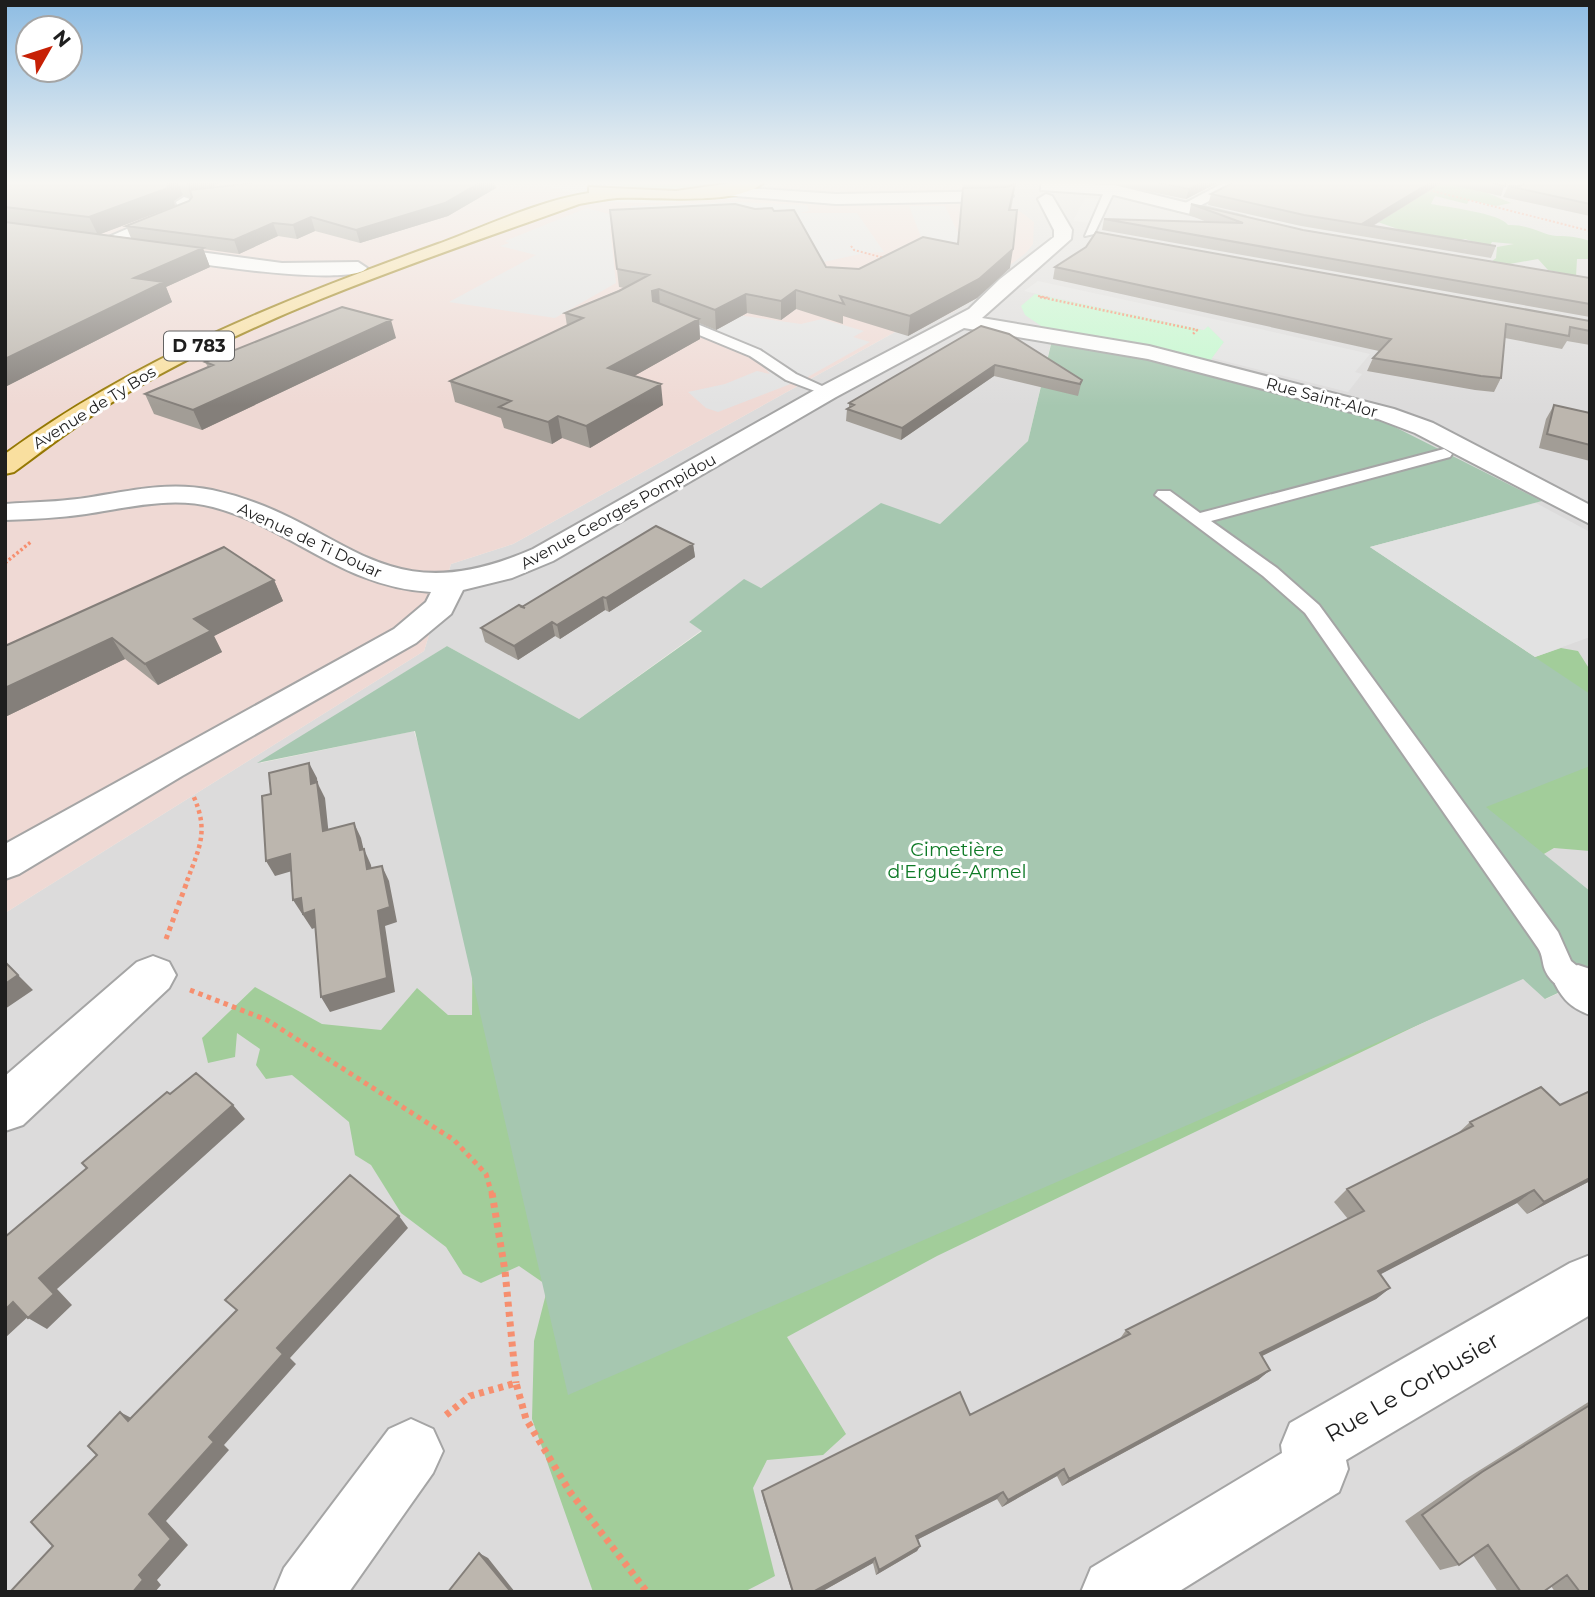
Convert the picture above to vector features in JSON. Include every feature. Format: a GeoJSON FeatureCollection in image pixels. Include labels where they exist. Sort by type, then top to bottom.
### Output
{"type":"FeatureCollection","features":[{"type":"Feature","properties":{"kind":"main road","name":"Avenue de Ty Bos"},"geometry":{"type":"LineString","coordinates":[[5,441],[62,405],[162,350],[288,294],[391,257]]}},
{"type":"Feature","properties":{"kind":"main road","name":"Avenue de Ty Bos"},"geometry":{"type":"LineString","coordinates":[[5,466],[109,395],[226,332],[422,257]]}},
{"type":"Feature","properties":{"kind":"street"},"geometry":{"type":"LineString","coordinates":[[196,257],[314,270],[358,268]]}},
{"type":"Feature","properties":{"kind":"street","name":"Avenue Georges Pompidou"},"geometry":{"type":"LineString","coordinates":[[450,584],[500,574],[543,555],[828,392],[971,316],[1031,257]]}},
{"type":"Feature","properties":{"kind":"street"},"geometry":{"type":"LineString","coordinates":[[267,266],[296,279],[288,294]]}},
{"type":"Feature","properties":{"kind":"street","name":"Rue Saint-Alor"},"geometry":{"type":"LineString","coordinates":[[971,316],[1035,333],[1167,357],[1399,418],[1590,516]]}},
{"type":"Feature","properties":{"kind":"street","name":"Avenue de Ti Douar"},"geometry":{"type":"LineString","coordinates":[[5,512],[87,506],[155,494],[211,498],[270,519],[368,570],[416,582],[450,584]]}},
{"type":"Feature","properties":{"kind":"street","name":"Avenue de Ti Douar"},"geometry":{"type":"LineString","coordinates":[[5,540],[87,506]]}},
{"type":"Feature","properties":{"kind":"street"},"geometry":{"type":"LineString","coordinates":[[5,863],[169,767],[413,631],[440,607],[450,584]]}},
{"type":"Feature","properties":{"kind":"street"},"geometry":{"type":"LineString","coordinates":[[5,1108],[153,975]]}},
{"type":"Feature","properties":{"kind":"street","name":"Rue Le Corbusier"},"geometry":{"type":"LineString","coordinates":[[1115,1592],[1315,1469],[1312,1445],[1590,1283]]}},
{"type":"Feature","properties":{"kind":"street"},"geometry":{"type":"LineString","coordinates":[[308,1592],[411,1451]]}},
{"type":"Feature","properties":{"kind":"lane"},"geometry":{"type":"LineString","coordinates":[[661,315],[755,353],[791,377],[828,392]]}},
{"type":"Feature","properties":{"kind":"lane"},"geometry":{"type":"LineString","coordinates":[[1197,519],[1444,454]]}},
{"type":"Feature","properties":{"kind":"lane"},"geometry":{"type":"LineString","coordinates":[[1164,495],[1270,572],[1312,609],[1544,934],[1556,953],[1558,967],[1584,989]]}},
{"type":"Feature","properties":{"kind":"path"},"geometry":{"type":"LineString","coordinates":[[879,257],[889,259]]}},
{"type":"Feature","properties":{"kind":"path"},"geometry":{"type":"LineString","coordinates":[[5,563],[40,536]]}},
{"type":"Feature","properties":{"kind":"path"},"geometry":{"type":"LineString","coordinates":[[169,767],[193,795],[202,815],[203,837],[153,975],[267,1020],[454,1140],[472,1156],[486,1174],[492,1194],[505,1271],[516,1382],[526,1419],[570,1492],[647,1592]]}},
{"type":"Feature","properties":{"kind":"path"},"geometry":{"type":"LineString","coordinates":[[411,1451],[436,1422],[470,1396],[516,1382]]}},
{"type":"Feature","properties":{"kind":"shaded area"},"geometry":{"type":"Polygon","coordinates":[[[5,257],[1021,257],[971,294],[955,311],[905,334],[895,332],[513,544],[451,564],[424,651],[5,913],[5,257]]]}},
{"type":"Feature","properties":{"kind":"shaded area"},"geometry":{"type":"Polygon","coordinates":[[[533,257],[613,257],[616,283],[555,318],[449,302],[533,257]]]}},
{"type":"Feature","properties":{"kind":"shaded area"},"geometry":{"type":"Polygon","coordinates":[[[801,257],[849,257],[814,264],[801,257]]]}},
{"type":"Feature","properties":{"kind":"shaded area"},"geometry":{"type":"Polygon","coordinates":[[[978,257],[1590,257],[1590,694],[1370,547],[1541,501],[1051,343],[1028,441],[940,524],[881,504],[761,588],[744,580],[689,622],[702,630],[579,719],[447,646],[260,763],[414,731],[423,760],[1523,979],[1546,999],[1590,978],[1590,1592],[5,1592],[5,913],[424,651],[451,564],[513,544],[895,332],[954,310],[978,257]]]}},
{"type":"Feature","properties":{"kind":"shaded area"},"geometry":{"type":"Polygon","coordinates":[[[1038,281],[1370,354],[1355,372],[1362,374],[1348,392],[1212,358],[1224,342],[1208,326],[1204,330],[1024,291],[1038,281]]]}},
{"type":"Feature","properties":{"kind":"shaded area"},"geometry":{"type":"Polygon","coordinates":[[[680,307],[801,324],[822,319],[864,331],[853,337],[870,342],[806,378],[718,412],[706,408],[688,392],[725,384],[757,371],[770,374],[758,360],[688,332],[680,307]]]}},
{"type":"Feature","properties":{"kind":"shaded area"},"geometry":{"type":"Polygon","coordinates":[[[1536,503],[1590,532],[1590,637],[1535,657],[1370,547],[1536,503]]]}},
{"type":"Feature","properties":{"kind":"shaded area"},"geometry":{"type":"Polygon","coordinates":[[[1590,766],[1590,891],[1485,807],[1590,766]]]}},
{"type":"Feature","properties":{"kind":"green space"},"geometry":{"type":"Polygon","coordinates":[[[1590,257],[1590,259],[1577,259],[1576,276],[1548,270],[1538,259],[1504,265],[1491,262],[1496,258],[1590,257]]]}},
{"type":"Feature","properties":{"kind":"green space"},"geometry":{"type":"Polygon","coordinates":[[[1035,294],[1203,330],[1208,326],[1224,342],[1211,360],[1044,328],[1025,315],[1021,306],[1035,294]]]}},
{"type":"Feature","properties":{"kind":"green space","name":"Cimetière d'Ergué-Armel"},"geometry":{"type":"Polygon","coordinates":[[[1052,340],[1148,358],[1373,416],[1542,501],[1370,547],[1590,694],[1590,766],[1486,807],[1590,891],[1590,978],[1545,999],[1523,979],[568,1395],[415,731],[257,763],[447,646],[579,719],[702,631],[689,622],[744,579],[761,588],[881,503],[940,524],[1028,441],[1052,340]]]}},
{"type":"Feature","properties":{"kind":"green space","name":"Cimetière d'Ergué-Armel"},"geometry":{"type":"Polygon","coordinates":[[[1378,553],[1535,657],[1561,648],[1578,651],[1590,670],[1590,851],[1554,848],[1527,864],[1528,972],[937,1256],[787,1337],[846,1434],[823,1455],[767,1460],[753,1488],[775,1576],[744,1592],[593,1592],[532,1419],[534,1341],[548,1286],[519,1266],[481,1283],[463,1274],[446,1247],[401,1213],[371,1165],[355,1155],[349,1122],[292,1075],[266,1079],[256,1065],[260,1049],[237,1033],[235,1057],[208,1063],[202,1038],[255,987],[322,1024],[381,1030],[417,988],[448,1015],[472,1015],[474,765],[1378,553]]]}},
{"type":"Feature","properties":{"kind":"building"},"geometry":{"type":"Polygon","coordinates":[[[5,257],[183,257],[134,278],[164,282],[5,359],[5,257]]]}},
{"type":"Feature","properties":{"kind":"building"},"geometry":{"type":"Polygon","coordinates":[[[616,257],[820,257],[826,267],[859,269],[884,257],[1004,257],[979,279],[910,316],[840,296],[844,304],[796,290],[781,301],[746,294],[715,310],[659,289],[652,291],[653,301],[699,319],[608,368],[661,384],[586,426],[558,416],[548,422],[499,407],[511,401],[450,381],[583,318],[565,313],[619,291],[649,275],[617,269],[616,257]]]}},
{"type":"Feature","properties":{"kind":"building"},"geometry":{"type":"Polygon","coordinates":[[[1071,257],[1232,257],[1590,321],[1590,331],[1570,327],[1569,336],[1506,324],[1501,378],[1481,376],[1373,358],[1391,339],[1055,267],[1071,257]]]}},
{"type":"Feature","properties":{"kind":"building"},"geometry":{"type":"Polygon","coordinates":[[[1319,257],[1462,257],[1590,278],[1590,304],[1319,257]]]}},
{"type":"Feature","properties":{"kind":"building"},"geometry":{"type":"Polygon","coordinates":[[[342,307],[391,320],[193,410],[145,394],[213,365],[205,362],[342,307]]]}},
{"type":"Feature","properties":{"kind":"building"},"geometry":{"type":"Polygon","coordinates":[[[981,326],[1009,334],[1082,380],[1080,384],[995,365],[902,428],[847,409],[854,405],[849,403],[981,326]]]}},
{"type":"Feature","properties":{"kind":"building"},"geometry":{"type":"Polygon","coordinates":[[[1554,405],[1590,413],[1590,445],[1547,434],[1554,405]]]}},
{"type":"Feature","properties":{"kind":"building"},"geometry":{"type":"Polygon","coordinates":[[[656,526],[693,544],[606,598],[603,597],[557,625],[552,622],[514,646],[481,628],[519,605],[522,607],[656,526]]]}},
{"type":"Feature","properties":{"kind":"building"},"geometry":{"type":"Polygon","coordinates":[[[224,547],[274,580],[194,619],[211,631],[145,664],[112,638],[5,688],[5,646],[224,547]]]}},
{"type":"Feature","properties":{"kind":"building"},"geometry":{"type":"Polygon","coordinates":[[[309,763],[311,784],[317,782],[323,831],[354,823],[360,850],[364,849],[367,869],[382,866],[390,907],[378,911],[387,978],[321,997],[314,910],[303,914],[301,898],[293,900],[290,854],[266,861],[262,796],[271,794],[269,773],[309,763]]]}},
{"type":"Feature","properties":{"kind":"building"},"geometry":{"type":"Polygon","coordinates":[[[5,962],[18,975],[5,984],[5,962]]]}},
{"type":"Feature","properties":{"kind":"building"},"geometry":{"type":"Polygon","coordinates":[[[196,1073],[233,1105],[39,1278],[54,1294],[28,1318],[13,1302],[5,1310],[5,1237],[87,1168],[82,1163],[167,1092],[170,1094],[196,1073]]]}},
{"type":"Feature","properties":{"kind":"building"},"geometry":{"type":"Polygon","coordinates":[[[1541,1087],[1560,1105],[1590,1091],[1590,1178],[1544,1202],[1534,1190],[1378,1271],[1390,1288],[1260,1353],[1270,1370],[1069,1479],[1064,1469],[1008,1500],[1003,1492],[916,1536],[920,1546],[879,1570],[875,1558],[813,1592],[793,1592],[762,1491],[960,1392],[970,1415],[1130,1334],[1126,1330],[1364,1211],[1347,1189],[1473,1126],[1470,1122],[1541,1087]]]}},
{"type":"Feature","properties":{"kind":"building"},"geometry":{"type":"Polygon","coordinates":[[[350,1175],[399,1216],[277,1348],[283,1354],[209,1437],[214,1442],[149,1514],[171,1539],[139,1575],[143,1580],[133,1592],[10,1592],[53,1546],[31,1522],[97,1455],[88,1446],[120,1412],[128,1421],[237,1310],[225,1300],[350,1175]]]}},
{"type":"Feature","properties":{"kind":"building"},"geometry":{"type":"Polygon","coordinates":[[[1590,1405],[1590,1592],[1580,1592],[1567,1575],[1543,1592],[1521,1592],[1488,1545],[1459,1565],[1422,1515],[1482,1472],[1590,1405]]]}},
{"type":"Feature","properties":{"kind":"building"},"geometry":{"type":"Polygon","coordinates":[[[479,1553],[511,1592],[448,1592],[479,1553]]]}}]}
